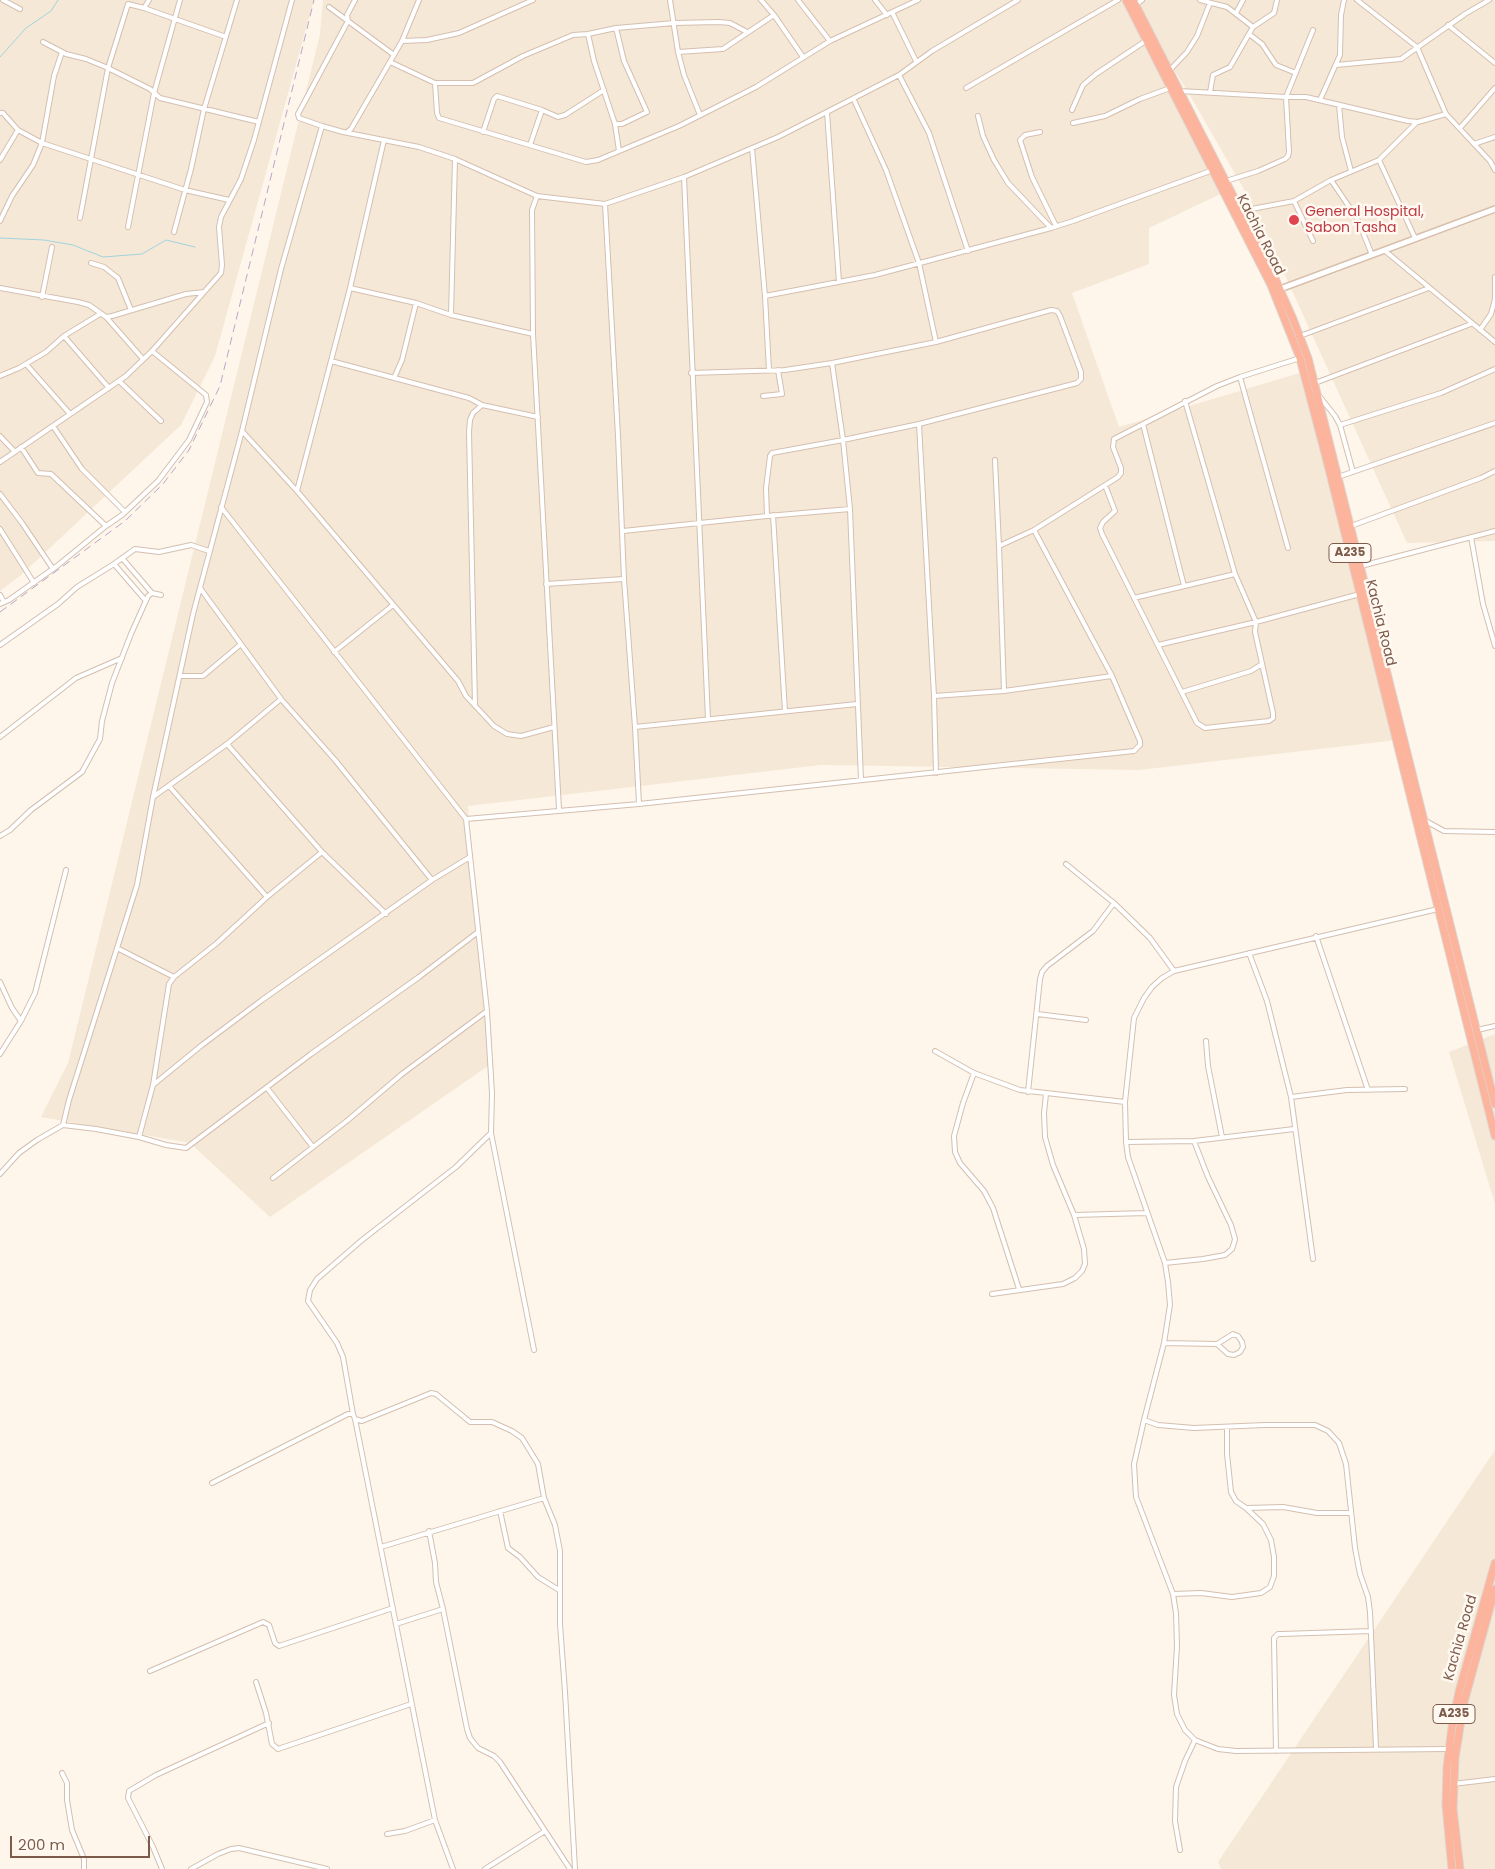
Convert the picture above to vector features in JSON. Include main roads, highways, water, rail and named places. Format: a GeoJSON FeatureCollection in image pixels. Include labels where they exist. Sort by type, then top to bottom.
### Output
{"type":"FeatureCollection","features":[{"type":"Feature","properties":{"kind":"highway","name":"Kachia Road"},"geometry":{"type":"LineString","coordinates":[[1126,0],[1274,291],[1300,358],[1495,1136]]}},
{"type":"Feature","properties":{"kind":"highway","name":"Kachia Road"},"geometry":{"type":"LineString","coordinates":[[1134,2],[1280,289],[1300,336],[1315,383],[1495,1104]]}},
{"type":"Feature","properties":{"kind":"highway"},"geometry":{"type":"LineString","coordinates":[[1313,410],[1321,408]]}},
{"type":"Feature","properties":{"kind":"highway","name":"Kachia Road"},"geometry":{"type":"LineString","coordinates":[[1452,1869],[1446,1805],[1449,1749],[1459,1692],[1495,1563]]}},
{"type":"Feature","properties":{"kind":"highway","name":"Kachia Road"},"geometry":{"type":"LineString","coordinates":[[1460,1869],[1454,1829],[1453,1784],[1456,1749],[1464,1702],[1495,1589]]}},
{"type":"Feature","properties":{"kind":"waterway"},"geometry":{"type":"LineString","coordinates":[[0,57],[26,28],[51,11],[58,0]]}},
{"type":"Feature","properties":{"kind":"waterway"},"geometry":{"type":"LineString","coordinates":[[0,238],[44,240],[73,245],[103,257],[142,254],[166,240],[195,247]]}},
{"type":"Feature","properties":{"kind":"railway"},"geometry":{"type":"LineString","coordinates":[[0,612],[125,521],[163,484],[189,450],[220,386],[314,0]]}},
{"type":"Feature","properties":{"kind":"place","name":"General Hospital, Sabon Tasha"},"geometry":{"type":"Point","coordinates":[1294,220]}}]}
